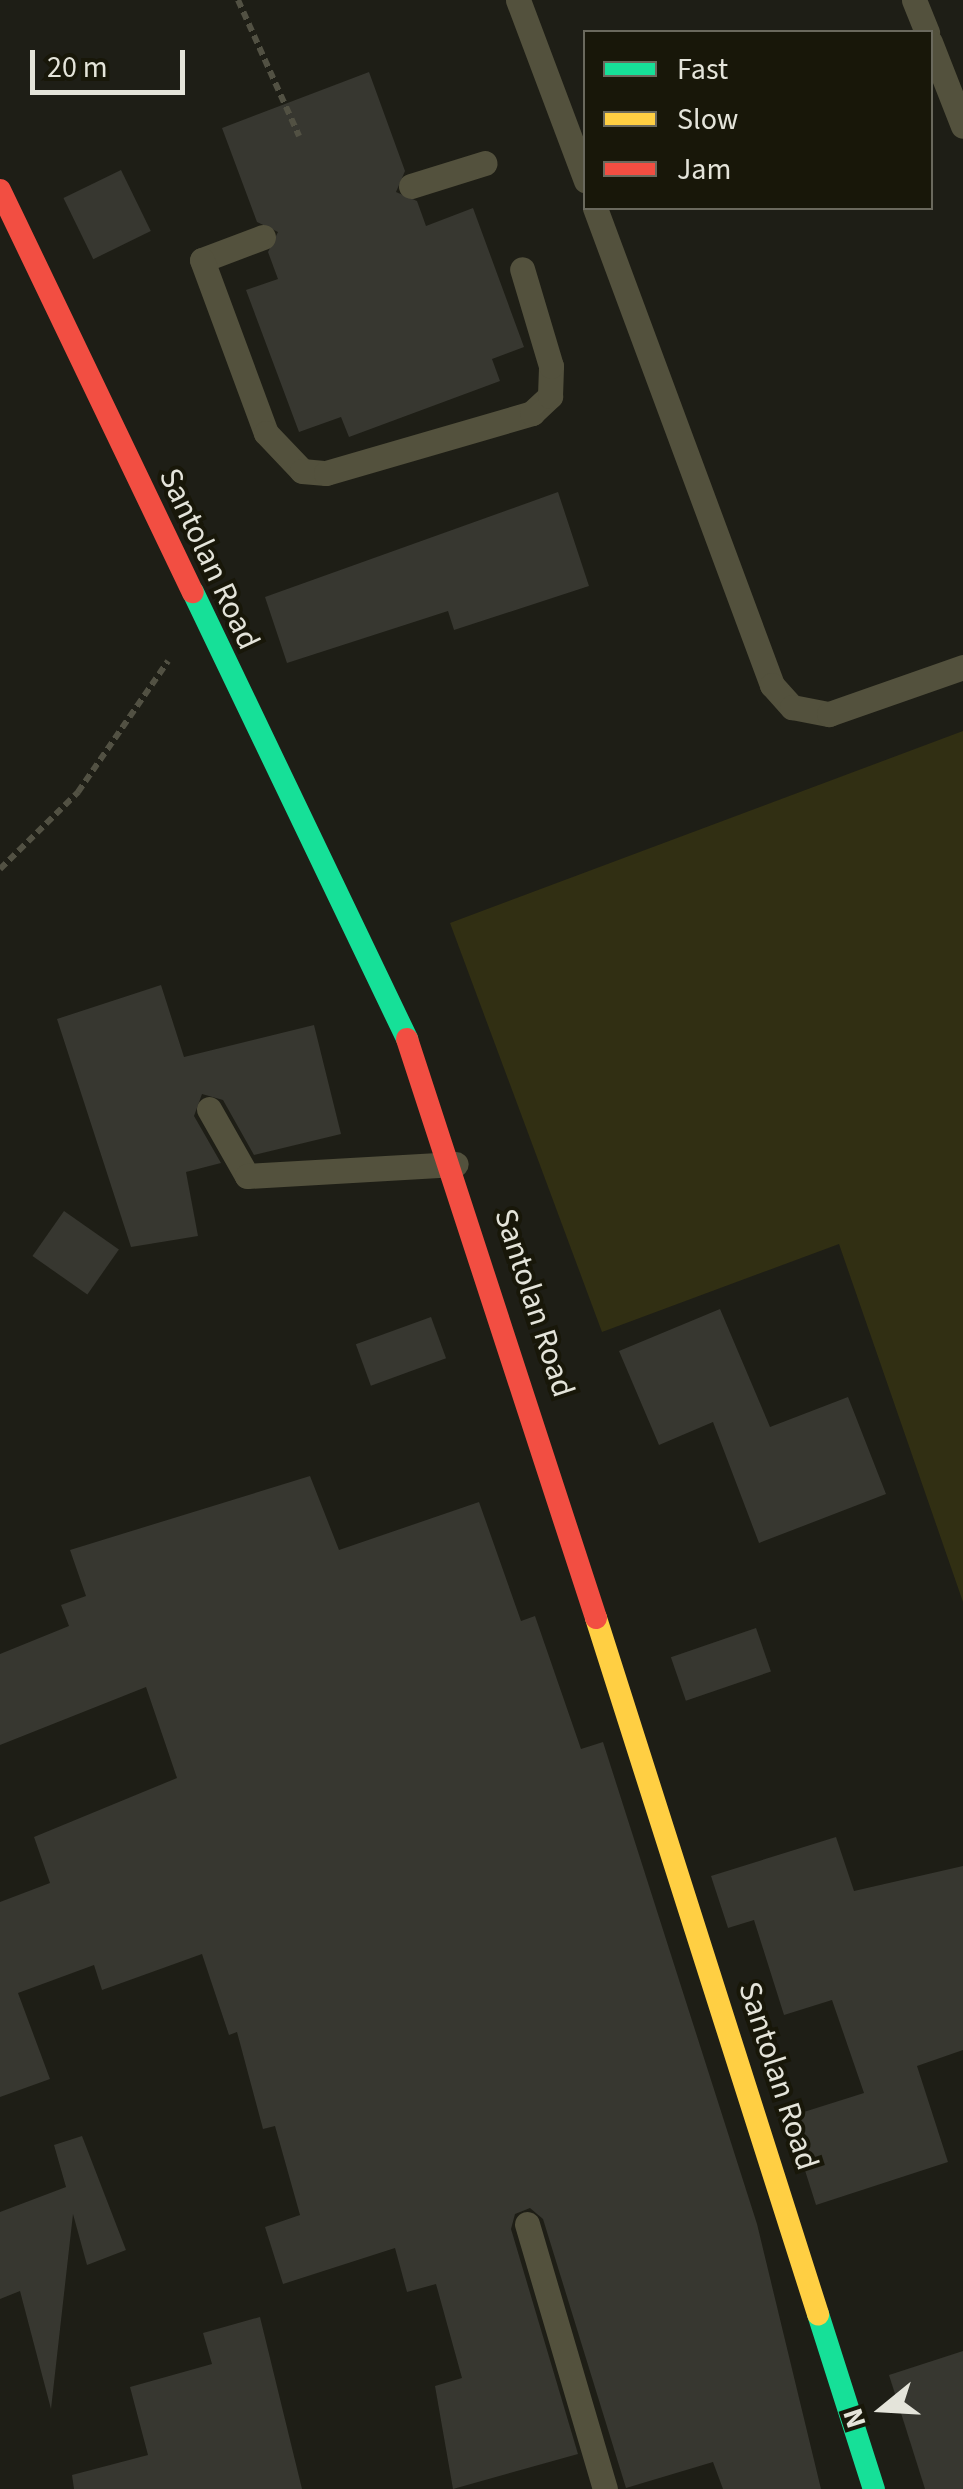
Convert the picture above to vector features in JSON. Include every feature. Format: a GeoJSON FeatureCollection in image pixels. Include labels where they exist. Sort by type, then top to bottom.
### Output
{"type":"FeatureCollection","features":[{"type":"Feature","properties":{"kind":"street","name":"Santolan Road"},"geometry":{"type":"LineString","coordinates":[[0,190],[209,640],[348,904],[456,1164],[874,2489]]}},
{"type":"Feature","properties":{"kind":"lane"},"geometry":{"type":"LineString","coordinates":[[518,0],[583,174]]}},
{"type":"Feature","properties":{"kind":"lane"},"geometry":{"type":"LineString","coordinates":[[914,0],[926,30]]}},
{"type":"Feature","properties":{"kind":"lane"},"geometry":{"type":"LineString","coordinates":[[933,50],[963,126]]}},
{"type":"Feature","properties":{"kind":"lane"},"geometry":{"type":"LineString","coordinates":[[411,186],[486,163]]}},
{"type":"Feature","properties":{"kind":"lane"},"geometry":{"type":"LineString","coordinates":[[596,210],[772,685],[792,707],[829,714],[963,666]]}},
{"type":"Feature","properties":{"kind":"lane"},"geometry":{"type":"LineString","coordinates":[[263,237],[202,260],[266,432],[302,471],[326,473],[532,413],[550,396],[552,366],[522,269]]}},
{"type":"Feature","properties":{"kind":"lane"},"geometry":{"type":"LineString","coordinates":[[209,1109],[247,1176],[456,1164]]}},
{"type":"Feature","properties":{"kind":"lane"},"geometry":{"type":"LineString","coordinates":[[527,2224],[606,2489]]}},
{"type":"Feature","properties":{"kind":"path"},"geometry":{"type":"LineString","coordinates":[[238,0],[299,136]]}},
{"type":"Feature","properties":{"kind":"path"},"geometry":{"type":"LineString","coordinates":[[0,869],[78,792],[161,665],[209,640]]}},
{"type":"Feature","properties":{"kind":"shaded area"},"geometry":{"type":"Polygon","coordinates":[[[963,731],[963,1602],[839,1244],[602,1332],[450,923],[963,731]]]}},
{"type":"Feature","properties":{"kind":"building"},"geometry":{"type":"Polygon","coordinates":[[[369,72],[405,171],[396,192],[417,201],[426,226],[473,208],[524,347],[492,359],[500,381],[349,437],[341,417],[299,432],[246,290],[278,279],[268,252],[278,232],[257,222],[222,128],[369,72]]]}},
{"type":"Feature","properties":{"kind":"building"},"geometry":{"type":"Polygon","coordinates":[[[121,170],[151,231],[93,259],[63,198],[121,170]]]}},
{"type":"Feature","properties":{"kind":"building"},"geometry":{"type":"Polygon","coordinates":[[[558,492],[589,586],[454,630],[448,611],[287,663],[265,597],[558,492]]]}},
{"type":"Feature","properties":{"kind":"building"},"geometry":{"type":"Polygon","coordinates":[[[161,985],[184,1057],[314,1025],[341,1134],[254,1155],[223,1100],[202,1094],[194,1116],[221,1163],[186,1172],[198,1236],[131,1247],[57,1019],[161,985]]]}},
{"type":"Feature","properties":{"kind":"building"},"geometry":{"type":"Polygon","coordinates":[[[64,1211],[119,1249],[87,1294],[32,1256],[64,1211]]]}},
{"type":"Feature","properties":{"kind":"building"},"geometry":{"type":"Polygon","coordinates":[[[720,1309],[770,1427],[848,1397],[886,1494],[759,1543],[713,1422],[659,1445],[619,1351],[720,1309]]]}},
{"type":"Feature","properties":{"kind":"building"},"geometry":{"type":"Polygon","coordinates":[[[431,1317],[446,1358],[371,1386],[356,1344],[431,1317]]]}},
{"type":"Feature","properties":{"kind":"building"},"geometry":{"type":"Polygon","coordinates":[[[310,1476],[339,1550],[479,1502],[521,1621],[535,1616],[581,1749],[603,1742],[757,2224],[821,2489],[723,2489],[713,2462],[626,2488],[543,2219],[530,2208],[515,2214],[511,2229],[578,2454],[453,2489],[435,2386],[462,2378],[436,2284],[407,2292],[395,2248],[283,2284],[265,2227],[300,2215],[275,2126],[263,2129],[237,2032],[229,2035],[202,1954],[102,1990],[94,1965],[18,1993],[50,2079],[0,2097],[0,1902],[50,1883],[34,1837],[177,1778],[146,1687],[0,1745],[0,1654],[69,1626],[61,1605],[86,1596],[70,1550],[310,1476]]]}},
{"type":"Feature","properties":{"kind":"building"},"geometry":{"type":"Polygon","coordinates":[[[756,1628],[771,1671],[686,1701],[671,1657],[756,1628]]]}},
{"type":"Feature","properties":{"kind":"building"},"geometry":{"type":"Polygon","coordinates":[[[836,1837],[854,1891],[963,1866],[963,2050],[917,2066],[948,2162],[816,2205],[788,2117],[864,2093],[832,2000],[784,2015],[754,1920],[728,1928],[711,1876],[836,1837]]]}},
{"type":"Feature","properties":{"kind":"building"},"geometry":{"type":"Polygon","coordinates":[[[82,2136],[126,2250],[87,2265],[73,2214],[51,2409],[20,2291],[0,2299],[0,2212],[66,2187],[54,2145],[82,2136]]]}},
{"type":"Feature","properties":{"kind":"building"},"geometry":{"type":"Polygon","coordinates":[[[260,2317],[302,2489],[74,2489],[72,2475],[148,2455],[130,2387],[212,2364],[203,2333],[260,2317]]]}},
{"type":"Feature","properties":{"kind":"building"},"geometry":{"type":"Polygon","coordinates":[[[963,2351],[963,2489],[925,2489],[889,2375],[963,2351]]]}},
{"type":"Feature","properties":{"kind":"traffic: fast"},"geometry":{"type":"LineString","coordinates":[[193,592],[407,1039]]}},
{"type":"Feature","properties":{"kind":"traffic: fast"},"geometry":{"type":"LineString","coordinates":[[818,2314],[874,2489]]}},
{"type":"Feature","properties":{"kind":"traffic: slow"},"geometry":{"type":"LineString","coordinates":[[596,1618],[818,2314]]}},
{"type":"Feature","properties":{"kind":"traffic: jam"},"geometry":{"type":"LineString","coordinates":[[0,190],[193,592]]}},
{"type":"Feature","properties":{"kind":"traffic: jam"},"geometry":{"type":"LineString","coordinates":[[407,1039],[596,1618]]}}]}
